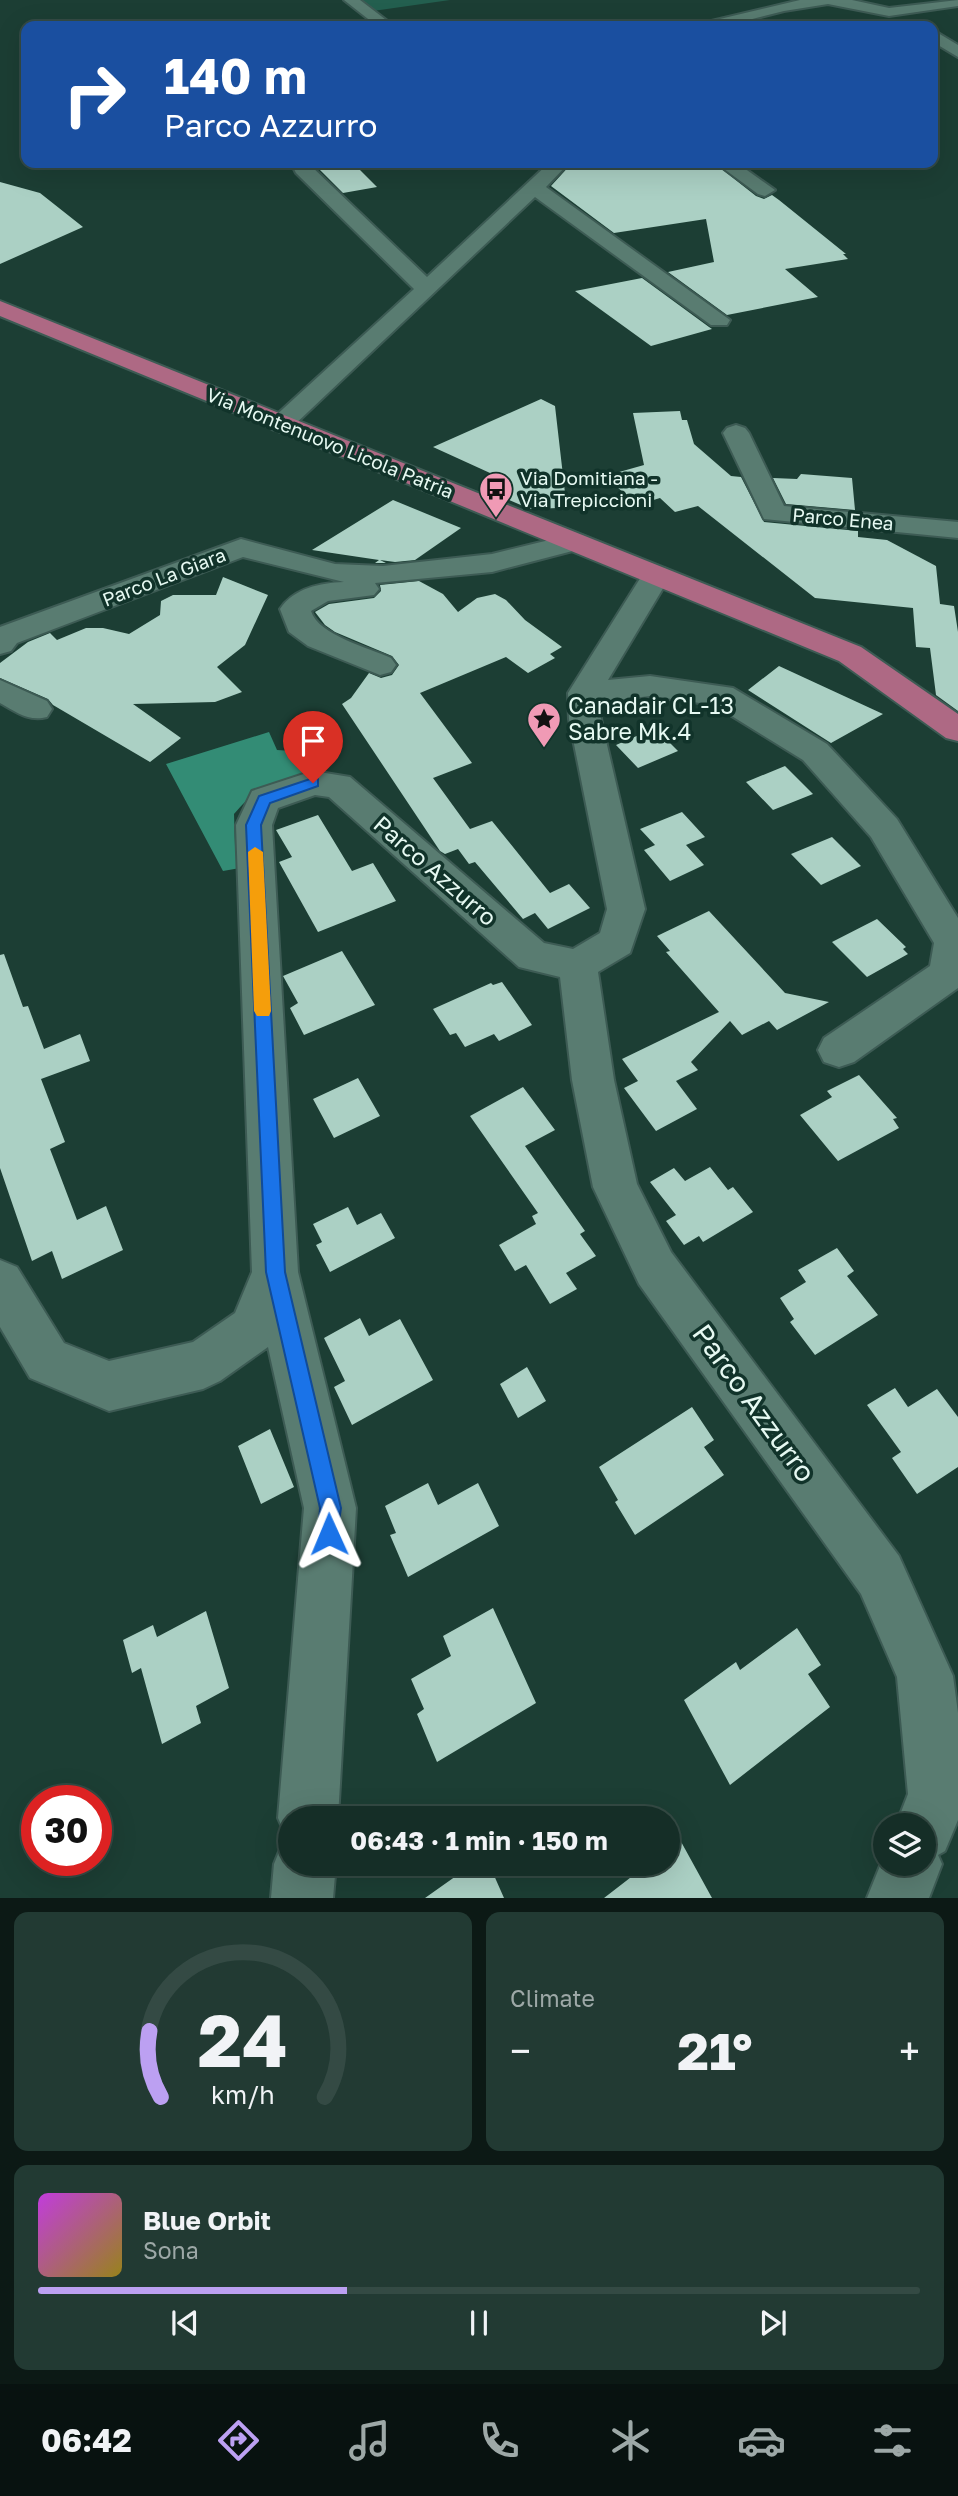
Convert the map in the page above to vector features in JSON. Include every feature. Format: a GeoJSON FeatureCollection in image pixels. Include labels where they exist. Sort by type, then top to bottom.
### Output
{"type":"FeatureCollection","features":[{"type":"Feature","properties":{"kind":"main road","name":"Via Montenuovo Licola Patria"},"geometry":{"type":"LineString","coordinates":[[0,308],[850,654],[958,730]]}},
{"type":"Feature","properties":{"kind":"street"},"geometry":{"type":"LineString","coordinates":[[351,0],[379,21]]}},
{"type":"Feature","properties":{"kind":"street"},"geometry":{"type":"LineString","coordinates":[[728,21],[784,7],[828,0],[882,11],[954,5]]}},
{"type":"Feature","properties":{"kind":"street"},"geometry":{"type":"LineString","coordinates":[[847,0],[898,11],[913,21]]}},
{"type":"Feature","properties":{"kind":"street"},"geometry":{"type":"LineString","coordinates":[[938,38],[958,52]]}},
{"type":"Feature","properties":{"kind":"street"},"geometry":{"type":"LineString","coordinates":[[281,424],[554,168]]}},
{"type":"Feature","properties":{"kind":"street"},"geometry":{"type":"LineString","coordinates":[[732,168],[765,190]]}},
{"type":"Feature","properties":{"kind":"street"},"geometry":{"type":"LineString","coordinates":[[303,169],[427,289]]}},
{"type":"Feature","properties":{"kind":"street"},"geometry":{"type":"LineString","coordinates":[[533,186],[719,320]]}},
{"type":"Feature","properties":{"kind":"street","name":"Parco Enea"},"geometry":{"type":"LineString","coordinates":[[736,433],[774,513],[958,530]]}},
{"type":"Feature","properties":{"kind":"street","name":"Parco La Giara"},"geometry":{"type":"LineString","coordinates":[[0,644],[6,636],[241,548],[334,573],[383,575],[492,563],[574,542]]}},
{"type":"Feature","properties":{"kind":"street","name":"Parco La Giara"},"geometry":{"type":"LineString","coordinates":[[380,666],[319,639],[300,625],[295,609],[307,598],[328,590],[353,591],[379,587],[433,570]]}},
{"type":"Feature","properties":{"kind":"street","name":"Parco La Giara"},"geometry":{"type":"LineString","coordinates":[[321,663],[281,631],[278,609],[291,591],[334,573]]}},
{"type":"Feature","properties":{"kind":"street"},"geometry":{"type":"LineString","coordinates":[[578,965],[616,942],[626,909],[585,719],[584,693],[656,575]]}},
{"type":"Feature","properties":{"kind":"street"},"geometry":{"type":"LineString","coordinates":[[584,693],[650,686],[722,695],[815,752],[884,828],[953,942],[948,974],[839,1050]]}},
{"type":"Feature","properties":{"kind":"street"},"geometry":{"type":"LineString","coordinates":[[0,690],[36,709]]}},
{"type":"Feature","properties":{"kind":"street","name":"Parco Azzurro"},"geometry":{"type":"LineString","coordinates":[[309,1806],[330,1508],[275,1272],[254,825],[264,800],[313,783],[338,786],[533,956],[578,965],[593,1080],[615,1187],[655,1268],[880,1575],[925,1676],[938,1794],[931,1813]]}},
{"type":"Feature","properties":{"kind":"street","name":"Parco Azzurro"},"geometry":{"type":"LineString","coordinates":[[0,1283],[47,1361],[109,1386],[203,1364],[252,1330],[275,1272]]}},
{"type":"Feature","properties":{"kind":"street"},"geometry":{"type":"LineString","coordinates":[[302,1898],[304,1876]]}},
{"type":"Feature","properties":{"kind":"street"},"geometry":{"type":"LineString","coordinates":[[898,1898],[906,1876]]}},
{"type":"Feature","properties":{"kind":"shaded area"},"geometry":{"type":"Polygon","coordinates":[[[358,0],[450,0],[373,11],[358,0]]]}},
{"type":"Feature","properties":{"kind":"shaded area"},"geometry":{"type":"Polygon","coordinates":[[[269,732],[277,750],[292,751],[307,778],[266,787],[242,805],[234,814],[235,845],[240,868],[223,871],[166,764],[269,732]]]}},
{"type":"Feature","properties":{"kind":"building"},"geometry":{"type":"Polygon","coordinates":[[[318,168],[358,168],[377,187],[343,193],[318,168]]]}},
{"type":"Feature","properties":{"kind":"building"},"geometry":{"type":"Polygon","coordinates":[[[567,168],[720,168],[756,196],[764,199],[772,195],[846,254],[843,254],[848,259],[785,269],[818,297],[727,315],[668,272],[714,262],[706,219],[614,233],[551,186],[567,168]]]}},
{"type":"Feature","properties":{"kind":"building"},"geometry":{"type":"Polygon","coordinates":[[[0,182],[40,193],[83,227],[0,264],[0,182]]]}},
{"type":"Feature","properties":{"kind":"building"},"geometry":{"type":"Polygon","coordinates":[[[642,278],[712,329],[651,346],[575,291],[642,278]]]}},
{"type":"Feature","properties":{"kind":"building"},"geometry":{"type":"Polygon","coordinates":[[[541,399],[555,406],[565,493],[556,493],[558,508],[530,509],[486,490],[501,478],[433,447],[541,399]]]}},
{"type":"Feature","properties":{"kind":"building"},"geometry":{"type":"Polygon","coordinates":[[[680,411],[682,420],[687,420],[694,444],[731,476],[741,477],[764,522],[858,531],[858,537],[887,540],[936,566],[940,604],[954,606],[958,632],[958,711],[936,695],[930,648],[916,647],[913,608],[815,598],[698,506],[675,512],[660,498],[637,505],[605,476],[644,465],[633,413],[680,411]]]}},
{"type":"Feature","properties":{"kind":"building"},"geometry":{"type":"Polygon","coordinates":[[[801,474],[852,478],[855,510],[786,504],[773,478],[797,479],[801,474]]]}},
{"type":"Feature","properties":{"kind":"building"},"geometry":{"type":"Polygon","coordinates":[[[393,500],[461,528],[415,560],[380,560],[386,563],[375,563],[379,560],[312,550],[393,500]]]}},
{"type":"Feature","properties":{"kind":"building"},"geometry":{"type":"Polygon","coordinates":[[[223,577],[268,595],[245,645],[217,667],[242,692],[215,702],[133,704],[181,738],[150,762],[53,705],[48,699],[0,678],[0,663],[28,642],[50,633],[57,640],[86,628],[103,628],[129,634],[160,615],[161,601],[173,595],[216,595],[223,577]]]}},
{"type":"Feature","properties":{"kind":"building"},"geometry":{"type":"Polygon","coordinates":[[[419,581],[443,594],[458,612],[477,598],[495,594],[506,600],[525,620],[562,647],[550,654],[555,658],[528,673],[506,657],[420,693],[472,763],[433,778],[470,829],[492,821],[550,893],[569,884],[590,908],[548,929],[535,913],[523,919],[475,862],[469,864],[458,849],[445,854],[440,851],[342,704],[351,698],[369,673],[381,678],[392,675],[399,665],[392,656],[335,632],[325,625],[315,612],[329,604],[374,598],[381,591],[380,585],[419,581]]]}},
{"type":"Feature","properties":{"kind":"building"},"geometry":{"type":"Polygon","coordinates":[[[779,666],[883,714],[831,743],[748,690],[779,666]]]}},
{"type":"Feature","properties":{"kind":"building"},"geometry":{"type":"Polygon","coordinates":[[[655,728],[678,751],[638,768],[616,745],[655,728]]]}},
{"type":"Feature","properties":{"kind":"building"},"geometry":{"type":"Polygon","coordinates":[[[785,766],[813,794],[773,810],[746,782],[785,766]]]}},
{"type":"Feature","properties":{"kind":"building"},"geometry":{"type":"Polygon","coordinates":[[[682,812],[705,837],[686,845],[704,865],[670,881],[644,850],[655,845],[640,829],[682,812]]]}},
{"type":"Feature","properties":{"kind":"building"},"geometry":{"type":"Polygon","coordinates":[[[318,815],[352,871],[373,863],[396,901],[318,932],[279,862],[292,857],[276,830],[318,815]]]}},
{"type":"Feature","properties":{"kind":"building"},"geometry":{"type":"Polygon","coordinates":[[[832,837],[861,866],[821,885],[791,854],[832,837]]]}},
{"type":"Feature","properties":{"kind":"building"},"geometry":{"type":"Polygon","coordinates":[[[709,911],[785,993],[829,1002],[777,1030],[769,1021],[742,1035],[730,1021],[691,1062],[698,1070],[676,1081],[697,1109],[656,1131],[624,1088],[638,1081],[622,1059],[719,1012],[666,952],[670,951],[657,936],[709,911]]]}},
{"type":"Feature","properties":{"kind":"building"},"geometry":{"type":"Polygon","coordinates":[[[877,919],[906,947],[903,949],[908,954],[867,977],[832,942],[877,919]]]}},
{"type":"Feature","properties":{"kind":"building"},"geometry":{"type":"Polygon","coordinates":[[[342,951],[375,1005],[304,1035],[290,1008],[298,1003],[283,976],[342,951]]]}},
{"type":"Feature","properties":{"kind":"building"},"geometry":{"type":"Polygon","coordinates":[[[4,954],[23,1007],[28,1006],[44,1049],[80,1034],[90,1061],[41,1079],[65,1142],[50,1149],[77,1220],[106,1206],[123,1250],[62,1279],[52,1251],[32,1261],[0,1168],[0,955],[4,954]]]}},
{"type":"Feature","properties":{"kind":"building"},"geometry":{"type":"Polygon","coordinates":[[[502,982],[532,1025],[499,1041],[494,1034],[465,1047],[456,1033],[450,1035],[433,1009],[491,983],[493,985],[502,982]]]}},
{"type":"Feature","properties":{"kind":"building"},"geometry":{"type":"Polygon","coordinates":[[[859,1075],[897,1118],[893,1119],[899,1128],[838,1161],[800,1115],[832,1097],[827,1091],[859,1075]]]}},
{"type":"Feature","properties":{"kind":"building"},"geometry":{"type":"Polygon","coordinates":[[[358,1078],[380,1116],[334,1138],[313,1099],[358,1078]]]}},
{"type":"Feature","properties":{"kind":"building"},"geometry":{"type":"Polygon","coordinates":[[[523,1087],[555,1130],[525,1146],[585,1231],[580,1234],[596,1256],[566,1273],[577,1289],[550,1304],[526,1265],[515,1271],[499,1245],[536,1224],[532,1216],[538,1213],[470,1116],[523,1087]]]}},
{"type":"Feature","properties":{"kind":"building"},"geometry":{"type":"Polygon","coordinates":[[[710,1167],[728,1190],[733,1187],[753,1212],[703,1242],[699,1236],[684,1245],[666,1221],[676,1215],[650,1182],[674,1168],[685,1181],[710,1167]]]}},
{"type":"Feature","properties":{"kind":"building"},"geometry":{"type":"Polygon","coordinates":[[[348,1207],[357,1225],[381,1213],[395,1238],[330,1272],[316,1245],[322,1242],[313,1224],[348,1207]]]}},
{"type":"Feature","properties":{"kind":"building"},"geometry":{"type":"Polygon","coordinates":[[[837,1248],[854,1271],[847,1276],[878,1315],[815,1355],[790,1322],[794,1319],[780,1298],[806,1282],[798,1270],[837,1248]]]}},
{"type":"Feature","properties":{"kind":"building"},"geometry":{"type":"Polygon","coordinates":[[[360,1318],[369,1336],[400,1319],[433,1380],[352,1425],[334,1387],[345,1381],[324,1338],[360,1318]]]}},
{"type":"Feature","properties":{"kind":"building"},"geometry":{"type":"Polygon","coordinates":[[[527,1367],[546,1401],[518,1418],[500,1384],[527,1367]]]}},
{"type":"Feature","properties":{"kind":"building"},"geometry":{"type":"Polygon","coordinates":[[[895,1388],[908,1407],[937,1389],[958,1417],[958,1467],[917,1494],[892,1458],[901,1452],[867,1405],[895,1388]]]}},
{"type":"Feature","properties":{"kind":"building"},"geometry":{"type":"Polygon","coordinates":[[[692,1407],[714,1440],[704,1447],[724,1475],[635,1535],[615,1502],[618,1500],[599,1467],[692,1407]]]}},
{"type":"Feature","properties":{"kind":"building"},"geometry":{"type":"Polygon","coordinates":[[[270,1429],[294,1487],[261,1504],[238,1446],[270,1429]]]}},
{"type":"Feature","properties":{"kind":"building"},"geometry":{"type":"Polygon","coordinates":[[[428,1483],[438,1505],[478,1483],[499,1526],[408,1577],[390,1535],[396,1533],[385,1506],[428,1483]]]}},
{"type":"Feature","properties":{"kind":"building"},"geometry":{"type":"Polygon","coordinates":[[[493,1608],[536,1703],[437,1762],[417,1714],[424,1709],[411,1679],[451,1656],[443,1636],[493,1608]]]}},
{"type":"Feature","properties":{"kind":"building"},"geometry":{"type":"Polygon","coordinates":[[[206,1611],[229,1688],[196,1706],[201,1723],[162,1744],[141,1668],[132,1673],[123,1640],[153,1625],[157,1637],[206,1611]]]}},
{"type":"Feature","properties":{"kind":"building"},"geometry":{"type":"Polygon","coordinates":[[[797,1628],[821,1665],[808,1674],[830,1707],[730,1785],[684,1700],[736,1662],[740,1670],[797,1628]]]}},
{"type":"Feature","properties":{"kind":"building"},"geometry":{"type":"Polygon","coordinates":[[[680,1840],[712,1898],[604,1898],[632,1876],[680,1876],[680,1840]]]}},
{"type":"Feature","properties":{"kind":"building"},"geometry":{"type":"Polygon","coordinates":[[[456,1876],[494,1876],[504,1898],[425,1898],[456,1876]]]}},
{"type":"Feature","properties":{"kind":"slow traffic"},"geometry":{"type":"LineString","coordinates":[[255,852],[263,1011]]}},
{"type":"Feature","properties":{"kind":"place","name":"Via Domitiana - Via Trepiccioni"},"geometry":{"type":"Point","coordinates":[496,519]}},
{"type":"Feature","properties":{"kind":"place","name":"Canadair CL-13 Sabre Mk.4"},"geometry":{"type":"Point","coordinates":[544,749]}},
{"type":"Feature","properties":{"kind":"route"},"geometry":{"type":"LineString","coordinates":[[313,783],[264,800],[254,825],[275,1272],[330,1508],[329,1534]]}}]}
